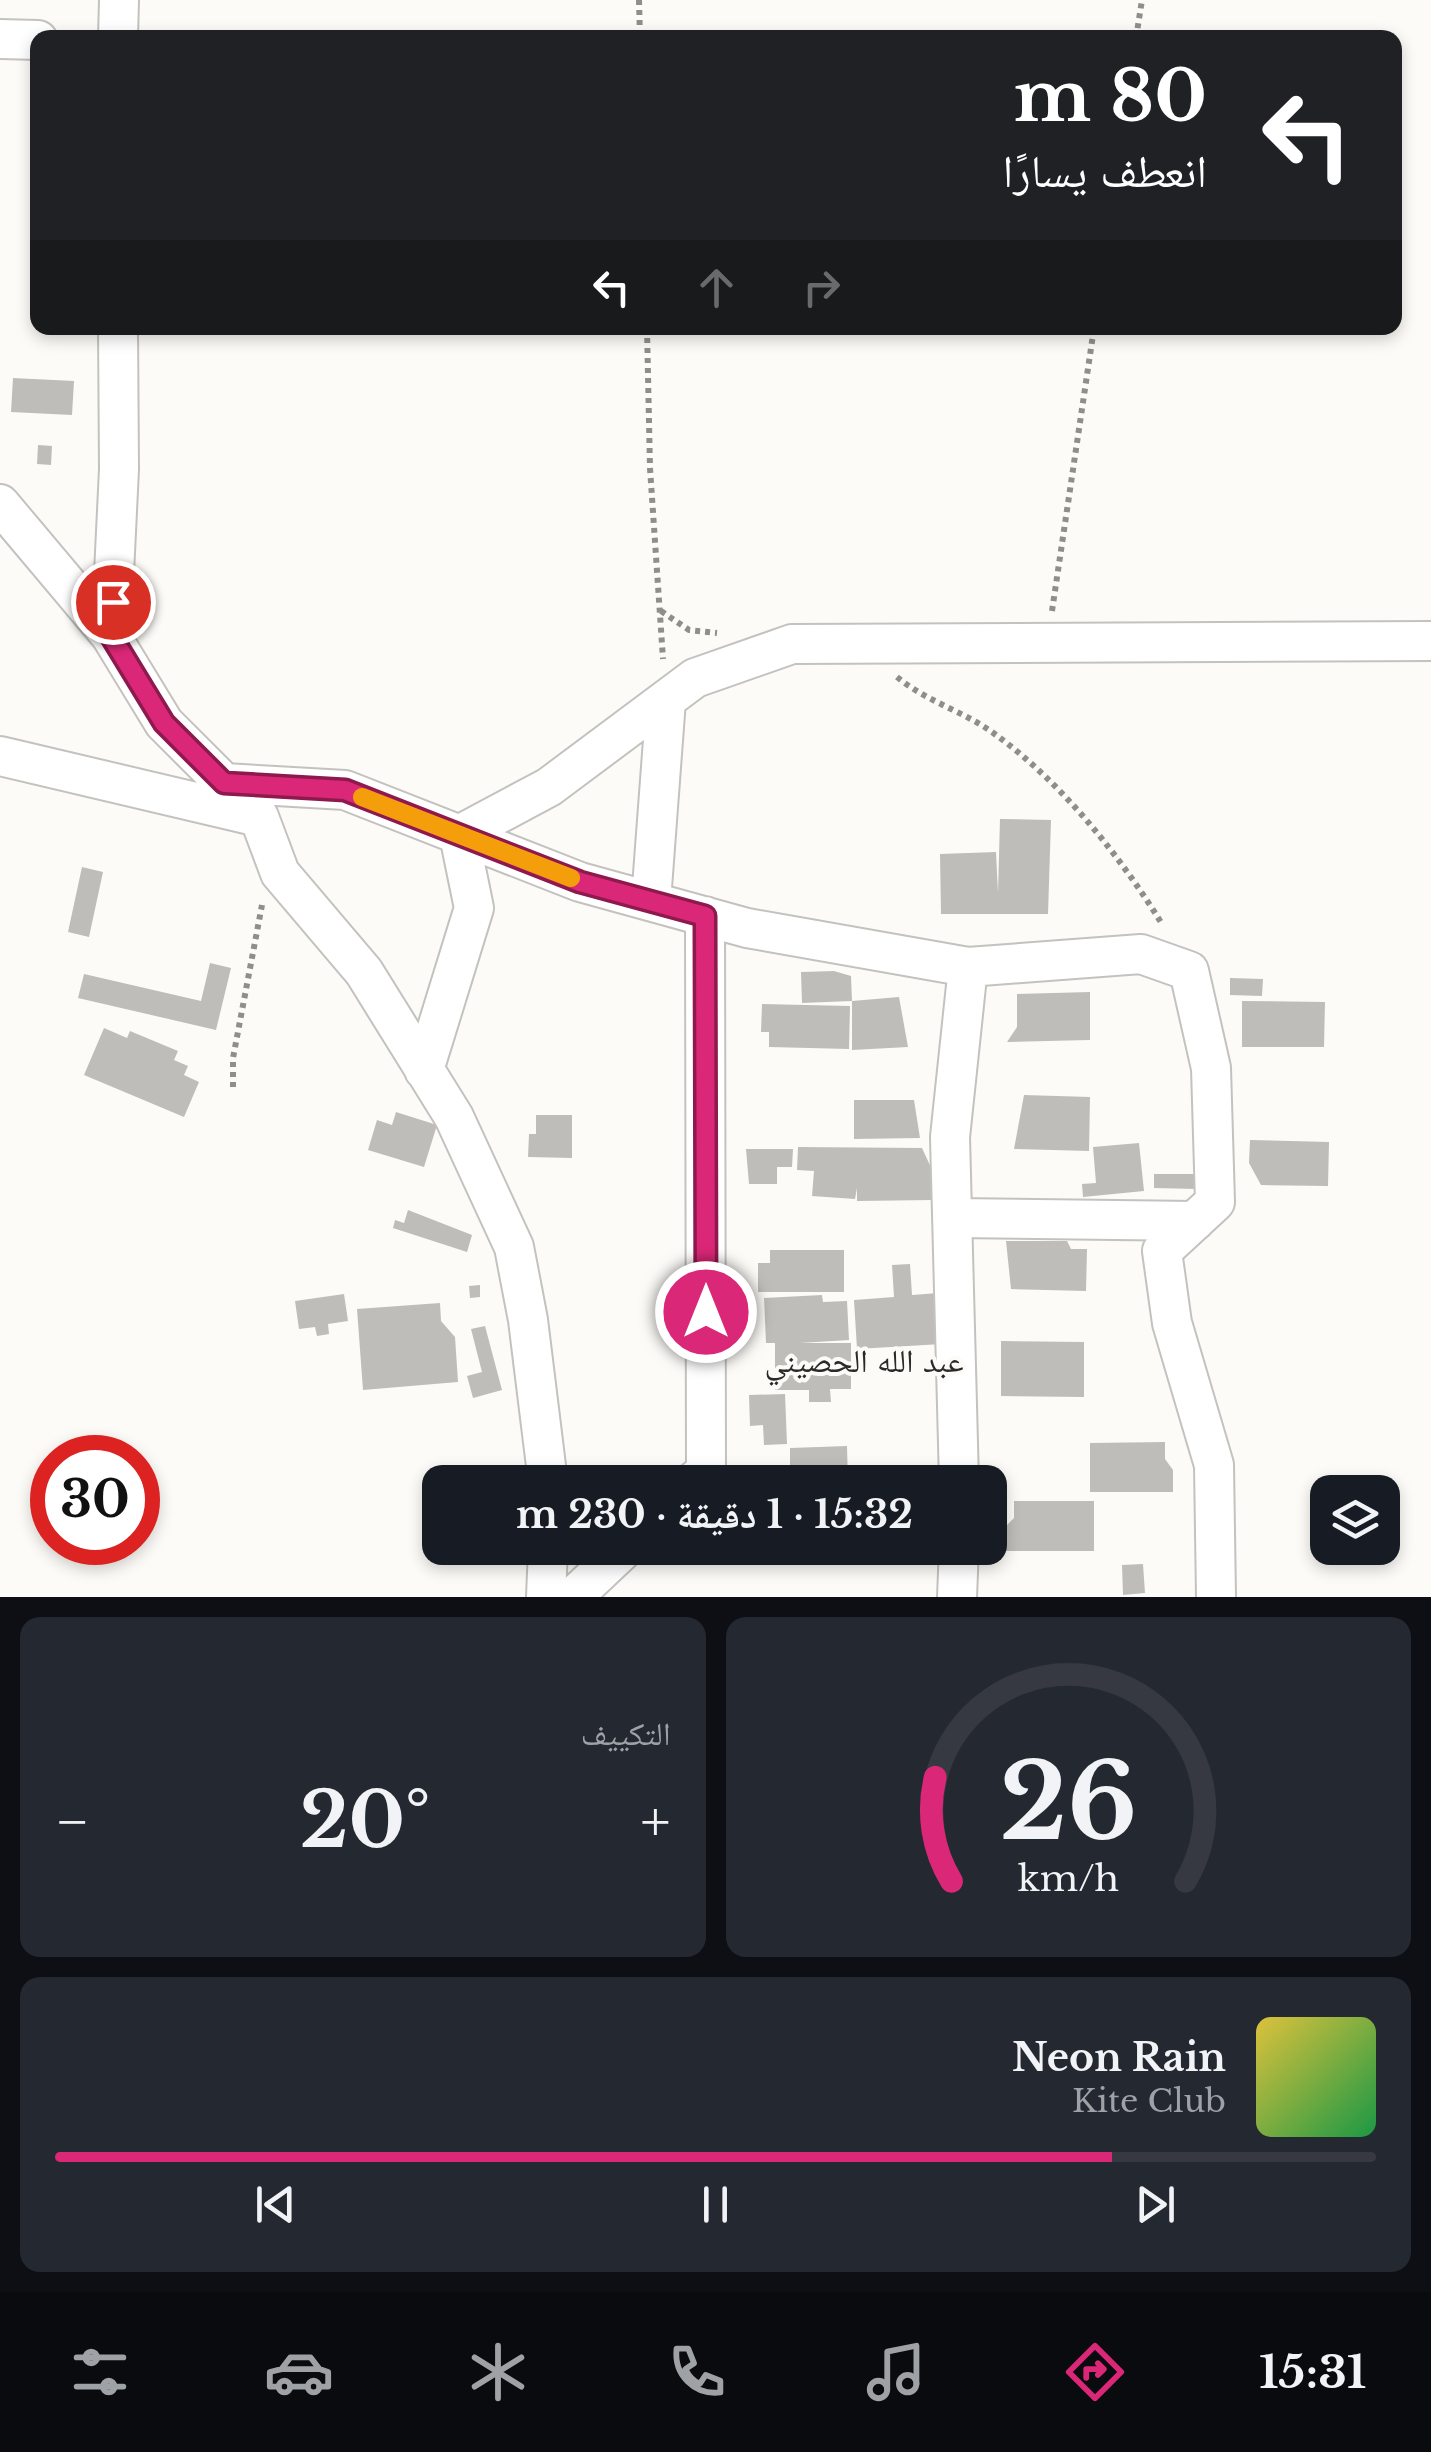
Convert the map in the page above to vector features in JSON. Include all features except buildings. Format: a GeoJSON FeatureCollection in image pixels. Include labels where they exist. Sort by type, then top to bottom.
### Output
{"type":"FeatureCollection","features":[{"type":"Feature","properties":{"kind":"street"},"geometry":{"type":"LineString","coordinates":[[118,30],[119,0]]}},
{"type":"Feature","properties":{"kind":"street"},"geometry":{"type":"LineString","coordinates":[[0,39],[30,40]]}},
{"type":"Feature","properties":{"kind":"street"},"geometry":{"type":"LineString","coordinates":[[111,636],[119,469],[118,335]]}},
{"type":"Feature","properties":{"kind":"street"},"geometry":{"type":"LineString","coordinates":[[0,504],[111,636],[164,723],[259,817],[280,873],[364,972],[454,1118],[514,1246],[528,1320],[546,1465]]}},
{"type":"Feature","properties":{"kind":"street"},"geometry":{"type":"LineString","coordinates":[[459,835],[549,788],[696,678],[792,644],[1431,641]]}},
{"type":"Feature","properties":{"kind":"street"},"geometry":{"type":"LineString","coordinates":[[651,901],[666,700]]}},
{"type":"Feature","properties":{"kind":"street"},"geometry":{"type":"LineString","coordinates":[[0,756],[259,817]]}},
{"type":"Feature","properties":{"kind":"street"},"geometry":{"type":"LineString","coordinates":[[224,783],[345,790],[580,882],[705,916],[968,967],[1141,954],[1189,970],[1211,1068],[1216,1202],[1162,1250],[1172,1322],[1214,1465],[1216,1597]]}},
{"type":"Feature","properties":{"kind":"street"},"geometry":{"type":"LineString","coordinates":[[424,1070],[474,908],[459,835]]}},
{"type":"Feature","properties":{"kind":"street"},"geometry":{"type":"LineString","coordinates":[[705,916],[706,1465]]}},
{"type":"Feature","properties":{"kind":"street"},"geometry":{"type":"LineString","coordinates":[[959,1465],[950,1137],[968,967]]}},
{"type":"Feature","properties":{"kind":"street"},"geometry":{"type":"LineString","coordinates":[[954,1218],[1195,1220]]}},
{"type":"Feature","properties":{"kind":"street"},"geometry":{"type":"LineString","coordinates":[[546,1597],[547,1565]]}},
{"type":"Feature","properties":{"kind":"street"},"geometry":{"type":"LineString","coordinates":[[573,1597],[607,1565]]}},
{"type":"Feature","properties":{"kind":"street"},"geometry":{"type":"LineString","coordinates":[[957,1597],[958,1565]]}},
{"type":"Feature","properties":{"kind":"path"},"geometry":{"type":"LineString","coordinates":[[639,0],[640,30]]}},
{"type":"Feature","properties":{"kind":"path"},"geometry":{"type":"LineString","coordinates":[[1137,30],[1142,0]]}},
{"type":"Feature","properties":{"kind":"path"},"geometry":{"type":"LineString","coordinates":[[647,335],[650,468],[666,700]]}},
{"type":"Feature","properties":{"kind":"path"},"geometry":{"type":"LineString","coordinates":[[1047,642],[1093,335]]}},
{"type":"Feature","properties":{"kind":"path"},"geometry":{"type":"LineString","coordinates":[[854,642],[904,683],[996,735],[1058,792],[1132,875],[1189,970]]}},
{"type":"Feature","properties":{"kind":"path"},"geometry":{"type":"LineString","coordinates":[[234,1086],[233,1058],[273,855]]}},
{"type":"Feature","properties":{"kind":"slow traffic"},"geometry":{"type":"LineString","coordinates":[[362,797],[571,878]]}},
{"type":"Feature","properties":{"kind":"district","name":"عبد الله الحصيني"},"geometry":{"type":"Point","coordinates":[864,1361]}},
{"type":"Feature","properties":{"kind":"route"},"geometry":{"type":"LineString","coordinates":[[113,602],[111,636],[164,723],[224,783],[345,790],[580,882],[705,916],[706,1312]]}}]}
